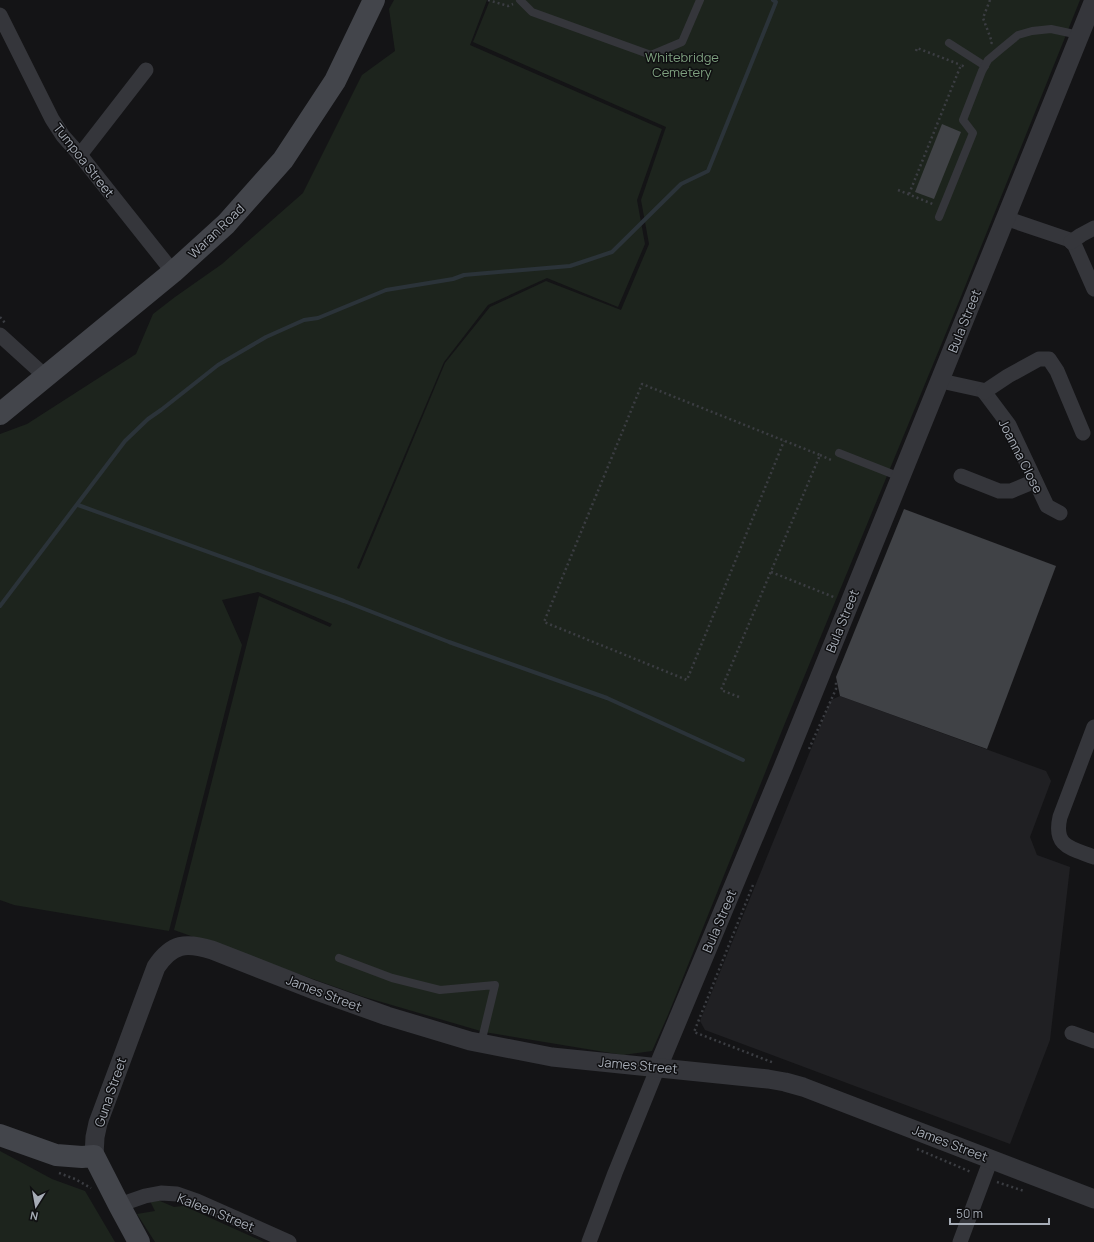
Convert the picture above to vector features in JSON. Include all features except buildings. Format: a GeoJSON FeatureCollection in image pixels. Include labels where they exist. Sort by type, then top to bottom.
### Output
{"type":"FeatureCollection","features":[{"type":"Feature","properties":{"kind":"main road","name":"Waran Road"},"geometry":{"type":"LineString","coordinates":[[0,414],[173,272],[226,224],[283,160],[335,81],[374,0]]}},
{"type":"Feature","properties":{"kind":"main road"},"geometry":{"type":"LineString","coordinates":[[0,1135],[56,1155],[82,1157],[94,1156]]}},
{"type":"Feature","properties":{"kind":"main road","name":"Guna Street"},"geometry":{"type":"LineString","coordinates":[[94,1156],[140,1242]]}},
{"type":"Feature","properties":{"kind":"street","name":"Bula Street"},"geometry":{"type":"LineString","coordinates":[[589,1242],[658,1067],[784,765],[900,477],[941,381],[1005,218],[1036,146],[1094,0]]}},
{"type":"Feature","properties":{"kind":"street","name":"Tumpoa Street"},"geometry":{"type":"LineString","coordinates":[[0,15],[52,119],[63,136],[80,155],[173,272]]}},
{"type":"Feature","properties":{"kind":"street"},"geometry":{"type":"LineString","coordinates":[[80,155],[146,70]]}},
{"type":"Feature","properties":{"kind":"street"},"geometry":{"type":"LineString","coordinates":[[1005,218],[1060,236],[1071,242],[1075,246],[1094,289]]}},
{"type":"Feature","properties":{"kind":"street"},"geometry":{"type":"LineString","coordinates":[[1071,242],[1094,228]]}},
{"type":"Feature","properties":{"kind":"street"},"geometry":{"type":"LineString","coordinates":[[0,335],[45,376]]}},
{"type":"Feature","properties":{"kind":"street"},"geometry":{"type":"LineString","coordinates":[[941,381],[982,390],[984,392],[1008,376],[1039,359],[1049,359],[1057,370],[1083,433]]}},
{"type":"Feature","properties":{"kind":"street","name":"Joanna Close"},"geometry":{"type":"LineString","coordinates":[[984,392],[1009,425],[1047,506],[1060,513]]}},
{"type":"Feature","properties":{"kind":"street"},"geometry":{"type":"LineString","coordinates":[[961,476],[999,492],[1011,491],[1035,481]]}},
{"type":"Feature","properties":{"kind":"street"},"geometry":{"type":"LineString","coordinates":[[1094,727],[1060,816],[1058,827],[1059,836],[1064,844],[1094,856]]}},
{"type":"Feature","properties":{"kind":"street","name":"James Street"},"geometry":{"type":"LineString","coordinates":[[178,946],[196,945],[212,950],[314,990],[387,1016],[481,1044],[552,1057],[658,1067],[785,1082],[803,1087],[1094,1199]]}},
{"type":"Feature","properties":{"kind":"street","name":"Guna Street"},"geometry":{"type":"LineString","coordinates":[[94,1156],[95,1136],[98,1123],[151,978],[163,957],[178,946]]}},
{"type":"Feature","properties":{"kind":"street"},"geometry":{"type":"LineString","coordinates":[[1072,1033],[1094,1041]]}},
{"type":"Feature","properties":{"kind":"street"},"geometry":{"type":"LineString","coordinates":[[960,1242],[991,1159]]}},
{"type":"Feature","properties":{"kind":"street","name":"Kaleen Street"},"geometry":{"type":"LineString","coordinates":[[119,1205],[145,1196],[161,1193],[177,1194],[197,1201],[289,1242]]}},
{"type":"Feature","properties":{"kind":"lane"},"geometry":{"type":"LineString","coordinates":[[520,1],[532,12],[651,55],[682,42],[700,0]]}},
{"type":"Feature","properties":{"kind":"lane"},"geometry":{"type":"LineString","coordinates":[[939,217],[973,133],[964,120],[988,60],[1018,35],[1032,31],[1051,29],[1080,34]]}},
{"type":"Feature","properties":{"kind":"lane"},"geometry":{"type":"LineString","coordinates":[[949,43],[985,66]]}},
{"type":"Feature","properties":{"kind":"lane"},"geometry":{"type":"LineString","coordinates":[[839,453],[900,477]]}},
{"type":"Feature","properties":{"kind":"lane"},"geometry":{"type":"LineString","coordinates":[[340,958],[392,978],[440,990],[495,985],[481,1044]]}},
{"type":"Feature","properties":{"kind":"path"},"geometry":{"type":"LineString","coordinates":[[488,0],[508,6],[520,1]]}},
{"type":"Feature","properties":{"kind":"path"},"geometry":{"type":"LineString","coordinates":[[987,49],[992,42],[984,18],[990,0]]}},
{"type":"Feature","properties":{"kind":"path"},"geometry":{"type":"LineString","coordinates":[[916,51],[917,48],[972,69]]}},
{"type":"Feature","properties":{"kind":"path"},"geometry":{"type":"LineString","coordinates":[[909,194],[961,65]]}},
{"type":"Feature","properties":{"kind":"path"},"geometry":{"type":"LineString","coordinates":[[898,190],[942,208]]}},
{"type":"Feature","properties":{"kind":"path"},"geometry":{"type":"LineString","coordinates":[[739,697],[721,690],[820,455],[642,384],[544,622],[686,680],[784,441]]}},
{"type":"Feature","properties":{"kind":"path"},"geometry":{"type":"LineString","coordinates":[[771,572],[849,604]]}},
{"type":"Feature","properties":{"kind":"path"},"geometry":{"type":"LineString","coordinates":[[910,1146],[972,1172]]}},
{"type":"Feature","properties":{"kind":"path"},"geometry":{"type":"LineString","coordinates":[[52,1171],[75,1179],[95,1192]]}},
{"type":"Feature","properties":{"kind":"shaded area"},"geometry":{"type":"Polygon","coordinates":[[[840,696],[1046,771],[1051,781],[1030,837],[1037,855],[1070,867],[1050,1040],[1010,1144],[705,1030],[700,1021],[831,700],[840,696]]]}},
{"type":"Feature","properties":{"kind":"green space","name":"Whitebridge Cemetery"},"geometry":{"type":"Polygon","coordinates":[[[394,0],[487,0],[470,45],[662,129],[637,200],[645,244],[618,307],[547,278],[488,305],[444,362],[357,568],[359,569],[445,363],[490,307],[546,281],[621,310],[649,244],[641,200],[666,127],[473,42],[490,0],[1080,0],[960,299],[652,1051],[623,1055],[484,1032],[361,996],[174,930],[259,596],[330,627],[332,624],[258,592],[222,600],[242,645],[169,931],[14,905],[0,900],[0,434],[27,424],[136,354],[153,314],[222,264],[303,193],[362,75],[395,51],[389,9],[394,0]]]}},
{"type":"Feature","properties":{"kind":"green space"},"geometry":{"type":"Polygon","coordinates":[[[0,1151],[52,1179],[85,1191],[115,1242],[0,1242],[0,1151]]]}},
{"type":"Feature","properties":{"kind":"green space"},"geometry":{"type":"Polygon","coordinates":[[[153,1198],[174,1207],[184,1206],[264,1242],[155,1242],[137,1214],[155,1211],[149,1199],[153,1198]]]}},
{"type":"Feature","properties":{"kind":"waterway"},"geometry":{"type":"LineString","coordinates":[[0,606],[125,441],[148,419],[218,365],[266,337],[304,320],[318,318],[386,290],[453,279],[464,275],[570,266],[612,252],[681,184],[708,171],[776,2],[773,0]]}},
{"type":"Feature","properties":{"kind":"waterway"},"geometry":{"type":"LineString","coordinates":[[78,505],[344,601],[449,642],[607,698],[743,760]]}}]}
